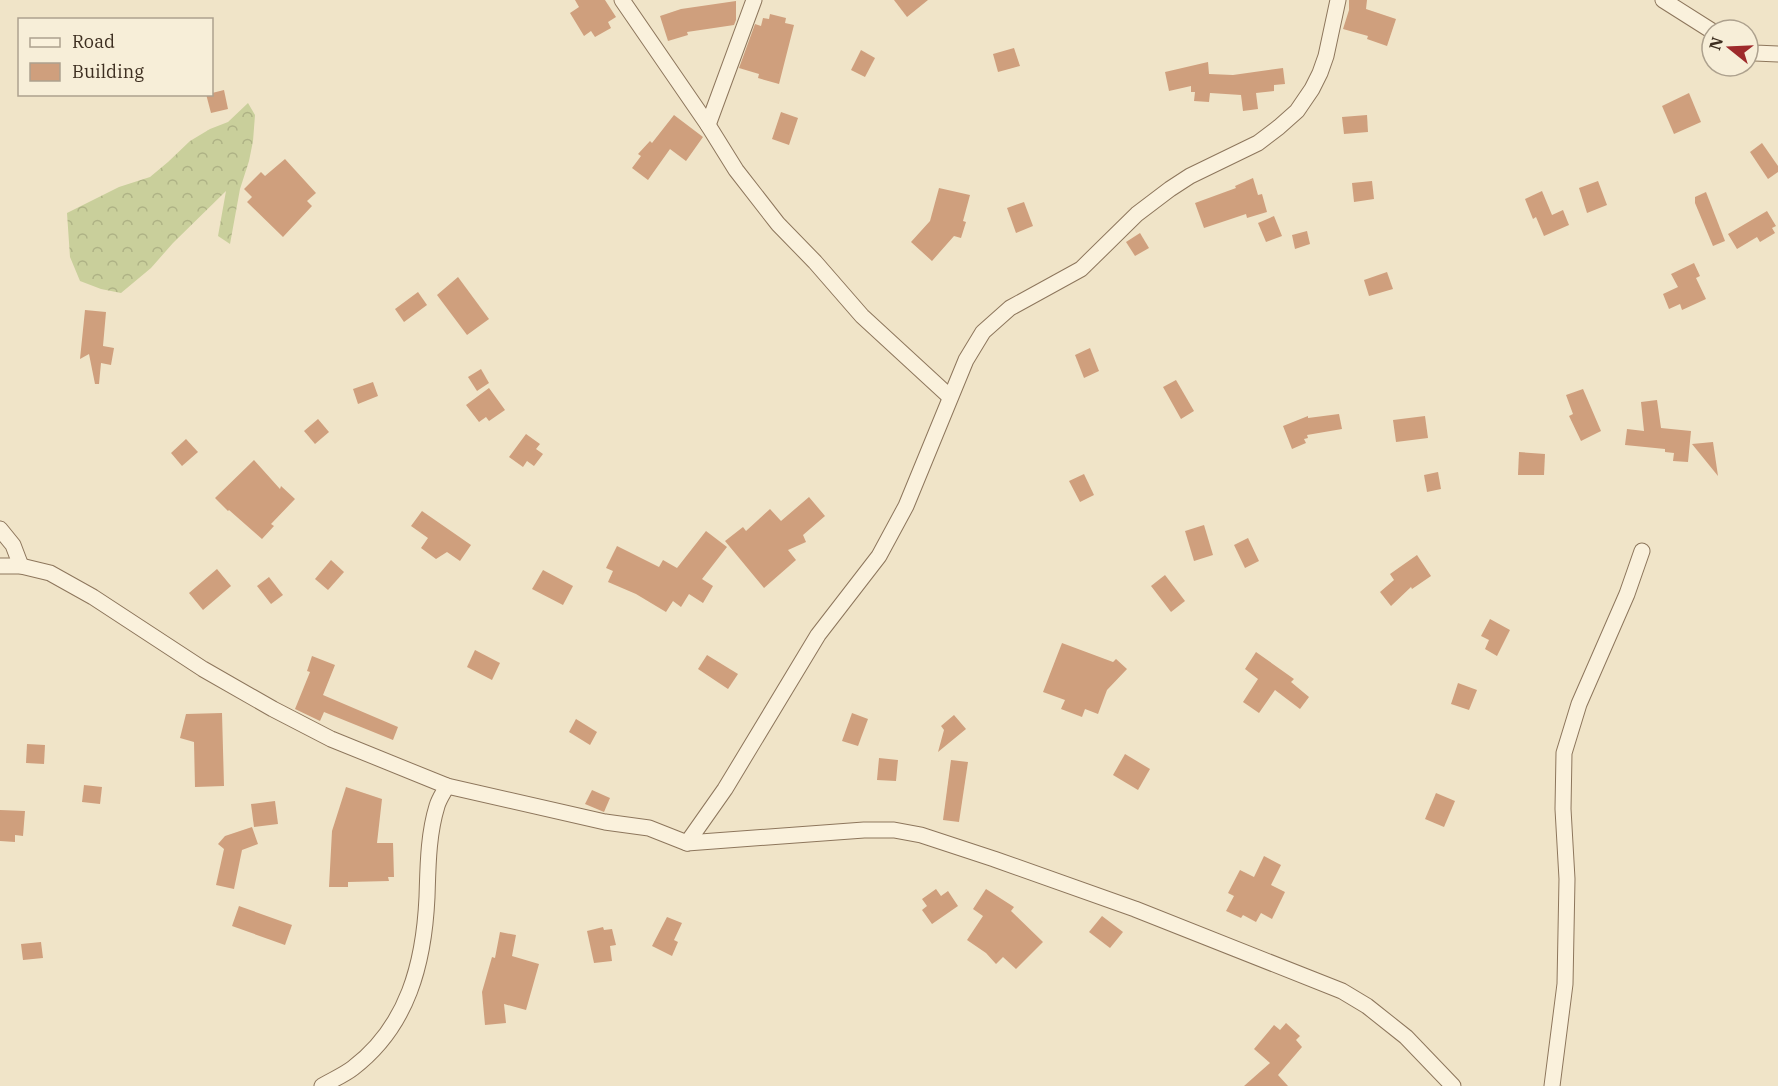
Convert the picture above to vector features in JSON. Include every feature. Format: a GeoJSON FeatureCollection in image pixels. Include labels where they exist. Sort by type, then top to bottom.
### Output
{"type":"FeatureCollection","features":[{"type":"Feature","properties":{"kind":"street"},"geometry":{"type":"LineString","coordinates":[[622,0],[708,125],[736,170],[777,224],[815,262],[862,316],[950,397]]}},
{"type":"Feature","properties":{"kind":"street"},"geometry":{"type":"LineString","coordinates":[[708,125],[754,0]]}},
{"type":"Feature","properties":{"kind":"street"},"geometry":{"type":"LineString","coordinates":[[687,843],[725,789],[818,635],[879,556],[906,506],[966,360],[983,332],[1010,308],[1081,269],[1137,214],[1170,189],[1190,176],[1258,143],[1297,111],[1320,74],[1338,0]]}},
{"type":"Feature","properties":{"kind":"street"},"geometry":{"type":"LineString","coordinates":[[1663,0],[1700,23]]}},
{"type":"Feature","properties":{"kind":"street"},"geometry":{"type":"LineString","coordinates":[[1760,53],[1778,54]]}},
{"type":"Feature","properties":{"kind":"street"},"geometry":{"type":"LineString","coordinates":[[0,529],[13,545],[21,566]]}},
{"type":"Feature","properties":{"kind":"street"},"geometry":{"type":"LineString","coordinates":[[1552,1086],[1566,984],[1567,879],[1563,809],[1564,753],[1579,704],[1628,594],[1642,551]]}},
{"type":"Feature","properties":{"kind":"street"},"geometry":{"type":"LineString","coordinates":[[0,566],[21,566],[50,573],[93,597],[203,669],[292,719],[331,739],[447,786],[605,822],[649,828],[687,843],[864,830],[894,830],[931,838],[1135,909],[1342,991],[1367,1006],[1406,1037],[1453,1086]]}},
{"type":"Feature","properties":{"kind":"street"},"geometry":{"type":"LineString","coordinates":[[322,1086],[353,1068],[377,1047],[393,1026],[404,1005],[421,957],[431,831],[437,805],[447,786]]}},
{"type":"Feature","properties":{"kind":"green space"},"geometry":{"type":"Polygon","coordinates":[[[248,103],[255,115],[253,141],[240,189],[230,244],[218,236],[226,191],[151,268],[121,293],[80,281],[70,257],[67,213],[119,187],[150,177],[190,141],[228,122],[248,103]]]}},
{"type":"Feature","properties":{"kind":"building"},"geometry":{"type":"Polygon","coordinates":[[[575,0],[605,0],[616,17],[608,22],[611,28],[595,37],[591,31],[584,36],[570,13],[579,7],[575,0]]]}},
{"type":"Feature","properties":{"kind":"building"},"geometry":{"type":"Polygon","coordinates":[[[894,0],[928,0],[907,17],[894,0]]]}},
{"type":"Feature","properties":{"kind":"building"},"geometry":{"type":"Polygon","coordinates":[[[1349,0],[1367,0],[1366,9],[1396,19],[1387,46],[1367,39],[1368,36],[1343,29],[1349,10],[1349,0]]]}},
{"type":"Feature","properties":{"kind":"building"},"geometry":{"type":"Polygon","coordinates":[[[736,1],[734,25],[687,32],[688,35],[668,41],[660,16],[681,9],[736,1]]]}},
{"type":"Feature","properties":{"kind":"building"},"geometry":{"type":"Polygon","coordinates":[[[770,14],[786,18],[785,23],[794,25],[779,84],[758,78],[759,74],[739,68],[755,24],[761,26],[763,18],[769,19],[770,14]]]}},
{"type":"Feature","properties":{"kind":"building"},"geometry":{"type":"Polygon","coordinates":[[[1014,48],[1020,66],[998,72],[993,54],[1014,48]]]}},
{"type":"Feature","properties":{"kind":"building"},"geometry":{"type":"Polygon","coordinates":[[[861,50],[875,58],[865,77],[851,70],[861,50]]]}},
{"type":"Feature","properties":{"kind":"building"},"geometry":{"type":"Polygon","coordinates":[[[1208,62],[1209,74],[1233,75],[1283,68],[1285,84],[1274,85],[1274,91],[1256,93],[1258,109],[1243,111],[1241,95],[1210,93],[1209,102],[1194,101],[1195,92],[1191,92],[1191,86],[1169,91],[1165,72],[1208,62]]]}},
{"type":"Feature","properties":{"kind":"building"},"geometry":{"type":"Polygon","coordinates":[[[224,90],[228,109],[211,113],[207,96],[213,96],[213,93],[224,90]]]}},
{"type":"Feature","properties":{"kind":"building"},"geometry":{"type":"Polygon","coordinates":[[[1689,93],[1701,122],[1674,134],[1662,106],[1689,93]]]}},
{"type":"Feature","properties":{"kind":"building"},"geometry":{"type":"Polygon","coordinates":[[[781,112],[798,118],[789,145],[772,139],[781,112]]]}},
{"type":"Feature","properties":{"kind":"building"},"geometry":{"type":"Polygon","coordinates":[[[674,115],[703,137],[686,161],[670,149],[648,180],[632,168],[641,156],[638,154],[650,141],[652,143],[674,115]]]}},
{"type":"Feature","properties":{"kind":"building"},"geometry":{"type":"Polygon","coordinates":[[[1367,115],[1368,132],[1344,134],[1342,117],[1367,115]]]}},
{"type":"Feature","properties":{"kind":"building"},"geometry":{"type":"Polygon","coordinates":[[[1762,143],[1778,166],[1778,172],[1768,179],[1750,152],[1762,143]]]}},
{"type":"Feature","properties":{"kind":"building"},"geometry":{"type":"Polygon","coordinates":[[[285,159],[316,193],[307,201],[312,206],[283,237],[247,202],[252,197],[244,189],[261,172],[265,176],[285,159]]]}},
{"type":"Feature","properties":{"kind":"building"},"geometry":{"type":"Polygon","coordinates":[[[1253,178],[1258,195],[1262,194],[1267,212],[1247,218],[1246,214],[1204,228],[1195,203],[1236,188],[1235,186],[1253,178]]]}},
{"type":"Feature","properties":{"kind":"building"},"geometry":{"type":"Polygon","coordinates":[[[1372,181],[1374,199],[1354,202],[1352,183],[1372,181]]]}},
{"type":"Feature","properties":{"kind":"building"},"geometry":{"type":"Polygon","coordinates":[[[1598,181],[1607,205],[1587,213],[1579,188],[1598,181]]]}},
{"type":"Feature","properties":{"kind":"building"},"geometry":{"type":"Polygon","coordinates":[[[939,188],[970,195],[961,238],[954,236],[932,261],[911,242],[930,221],[939,188]]]}},
{"type":"Feature","properties":{"kind":"building"},"geometry":{"type":"Polygon","coordinates":[[[1542,191],[1552,215],[1563,210],[1569,225],[1544,236],[1536,217],[1533,219],[1525,199],[1542,191]]]}},
{"type":"Feature","properties":{"kind":"building"},"geometry":{"type":"Polygon","coordinates":[[[1706,192],[1725,241],[1713,246],[1695,203],[1695,197],[1706,192]]]}},
{"type":"Feature","properties":{"kind":"building"},"geometry":{"type":"Polygon","coordinates":[[[1024,202],[1033,226],[1016,233],[1007,208],[1024,202]]]}},
{"type":"Feature","properties":{"kind":"building"},"geometry":{"type":"Polygon","coordinates":[[[1767,211],[1776,226],[1772,228],[1775,233],[1760,242],[1757,237],[1737,249],[1728,234],[1767,211]]]}},
{"type":"Feature","properties":{"kind":"building"},"geometry":{"type":"Polygon","coordinates":[[[1274,216],[1282,236],[1266,242],[1258,223],[1274,216]]]}},
{"type":"Feature","properties":{"kind":"building"},"geometry":{"type":"Polygon","coordinates":[[[1307,231],[1310,244],[1295,249],[1292,235],[1307,231]]]}},
{"type":"Feature","properties":{"kind":"building"},"geometry":{"type":"Polygon","coordinates":[[[1140,233],[1149,248],[1135,256],[1126,242],[1140,233]]]}},
{"type":"Feature","properties":{"kind":"building"},"geometry":{"type":"Polygon","coordinates":[[[1694,263],[1700,276],[1696,278],[1706,299],[1682,310],[1680,304],[1669,309],[1663,294],[1678,287],[1671,274],[1694,263]]]}},
{"type":"Feature","properties":{"kind":"building"},"geometry":{"type":"Polygon","coordinates":[[[1387,272],[1393,289],[1369,296],[1364,280],[1387,272]]]}},
{"type":"Feature","properties":{"kind":"building"},"geometry":{"type":"Polygon","coordinates":[[[458,277],[489,319],[467,335],[437,295],[458,277]]]}},
{"type":"Feature","properties":{"kind":"building"},"geometry":{"type":"Polygon","coordinates":[[[418,292],[427,305],[404,322],[395,309],[418,292]]]}},
{"type":"Feature","properties":{"kind":"building"},"geometry":{"type":"Polygon","coordinates":[[[85,310],[106,312],[103,346],[114,348],[111,365],[101,363],[99,384],[95,384],[89,354],[80,359],[85,310]]]}},
{"type":"Feature","properties":{"kind":"building"},"geometry":{"type":"Polygon","coordinates":[[[1090,348],[1099,371],[1084,378],[1075,355],[1090,348]]]}},
{"type":"Feature","properties":{"kind":"building"},"geometry":{"type":"Polygon","coordinates":[[[481,369],[489,383],[477,391],[468,377],[481,369]]]}},
{"type":"Feature","properties":{"kind":"building"},"geometry":{"type":"Polygon","coordinates":[[[1176,380],[1194,411],[1181,419],[1163,387],[1176,380]]]}},
{"type":"Feature","properties":{"kind":"building"},"geometry":{"type":"Polygon","coordinates":[[[373,382],[378,396],[358,404],[353,389],[373,382]]]}},
{"type":"Feature","properties":{"kind":"building"},"geometry":{"type":"Polygon","coordinates":[[[489,388],[505,410],[489,421],[486,417],[479,422],[466,405],[489,388]]]}},
{"type":"Feature","properties":{"kind":"building"},"geometry":{"type":"Polygon","coordinates":[[[1583,389],[1601,431],[1581,441],[1569,416],[1573,414],[1566,395],[1583,389]]]}},
{"type":"Feature","properties":{"kind":"building"},"geometry":{"type":"Polygon","coordinates":[[[1657,400],[1661,428],[1691,431],[1688,462],[1673,461],[1674,453],[1665,452],[1665,449],[1625,445],[1627,429],[1644,431],[1641,402],[1657,400]]]}},
{"type":"Feature","properties":{"kind":"building"},"geometry":{"type":"Polygon","coordinates":[[[1339,414],[1342,429],[1307,435],[1308,438],[1304,439],[1306,443],[1292,449],[1283,426],[1308,416],[1308,418],[1339,414]]]}},
{"type":"Feature","properties":{"kind":"building"},"geometry":{"type":"Polygon","coordinates":[[[1425,416],[1428,438],[1396,442],[1393,420],[1425,416]]]}},
{"type":"Feature","properties":{"kind":"building"},"geometry":{"type":"Polygon","coordinates":[[[318,419],[329,432],[315,444],[304,431],[318,419]]]}},
{"type":"Feature","properties":{"kind":"building"},"geometry":{"type":"Polygon","coordinates":[[[526,434],[540,444],[536,449],[543,454],[534,466],[527,461],[523,467],[509,457],[526,434]]]}},
{"type":"Feature","properties":{"kind":"building"},"geometry":{"type":"Polygon","coordinates":[[[186,439],[198,452],[182,466],[171,453],[186,439]]]}},
{"type":"Feature","properties":{"kind":"building"},"geometry":{"type":"Polygon","coordinates":[[[1713,442],[1718,476],[1692,444],[1713,442]]]}},
{"type":"Feature","properties":{"kind":"building"},"geometry":{"type":"Polygon","coordinates":[[[1519,452],[1545,454],[1544,475],[1518,475],[1519,452]]]}},
{"type":"Feature","properties":{"kind":"building"},"geometry":{"type":"Polygon","coordinates":[[[254,460],[280,489],[281,486],[295,499],[271,524],[274,526],[262,539],[215,498],[254,460]]]}},
{"type":"Feature","properties":{"kind":"building"},"geometry":{"type":"Polygon","coordinates":[[[1438,472],[1441,489],[1427,492],[1424,475],[1438,472]]]}},
{"type":"Feature","properties":{"kind":"building"},"geometry":{"type":"Polygon","coordinates":[[[1084,474],[1094,495],[1080,502],[1069,481],[1084,474]]]}},
{"type":"Feature","properties":{"kind":"building"},"geometry":{"type":"Polygon","coordinates":[[[809,497],[825,516],[803,535],[806,542],[788,550],[796,560],[764,588],[725,541],[743,527],[746,531],[770,509],[781,521],[809,497]]]}},
{"type":"Feature","properties":{"kind":"building"},"geometry":{"type":"Polygon","coordinates":[[[422,511],[471,545],[460,561],[447,552],[436,559],[421,548],[428,538],[411,526],[422,511]]]}},
{"type":"Feature","properties":{"kind":"building"},"geometry":{"type":"Polygon","coordinates":[[[1204,525],[1213,555],[1194,561],[1185,531],[1204,525]]]}},
{"type":"Feature","properties":{"kind":"building"},"geometry":{"type":"Polygon","coordinates":[[[706,531],[727,547],[702,579],[713,586],[703,603],[689,594],[681,607],[673,601],[666,612],[636,594],[608,582],[613,571],[606,568],[617,546],[659,567],[663,560],[677,568],[706,531]]]}},
{"type":"Feature","properties":{"kind":"building"},"geometry":{"type":"Polygon","coordinates":[[[1248,538],[1259,561],[1245,568],[1234,545],[1248,538]]]}},
{"type":"Feature","properties":{"kind":"building"},"geometry":{"type":"Polygon","coordinates":[[[1417,555],[1431,576],[1412,589],[1411,587],[1391,606],[1380,592],[1394,580],[1390,574],[1417,555]]]}},
{"type":"Feature","properties":{"kind":"building"},"geometry":{"type":"Polygon","coordinates":[[[331,560],[344,572],[328,590],[315,579],[331,560]]]}},
{"type":"Feature","properties":{"kind":"building"},"geometry":{"type":"Polygon","coordinates":[[[217,569],[231,586],[203,610],[189,593],[217,569]]]}},
{"type":"Feature","properties":{"kind":"building"},"geometry":{"type":"Polygon","coordinates":[[[543,570],[573,586],[563,605],[532,589],[543,570]]]}},
{"type":"Feature","properties":{"kind":"building"},"geometry":{"type":"Polygon","coordinates":[[[1165,575],[1185,601],[1171,612],[1151,586],[1165,575]]]}},
{"type":"Feature","properties":{"kind":"building"},"geometry":{"type":"Polygon","coordinates":[[[269,577],[283,595],[271,604],[257,586],[269,577]]]}},
{"type":"Feature","properties":{"kind":"building"},"geometry":{"type":"Polygon","coordinates":[[[1490,619],[1510,630],[1497,656],[1485,649],[1489,640],[1481,636],[1490,619]]]}},
{"type":"Feature","properties":{"kind":"building"},"geometry":{"type":"Polygon","coordinates":[[[1062,643],[1113,662],[1116,659],[1127,669],[1107,690],[1098,714],[1085,709],[1082,717],[1061,709],[1065,700],[1043,692],[1062,643]]]}},
{"type":"Feature","properties":{"kind":"building"},"geometry":{"type":"Polygon","coordinates":[[[475,650],[500,663],[492,680],[467,667],[475,650]]]}},
{"type":"Feature","properties":{"kind":"building"},"geometry":{"type":"Polygon","coordinates":[[[1256,652],[1294,679],[1291,682],[1309,697],[1300,709],[1275,690],[1259,713],[1243,702],[1258,679],[1245,669],[1256,652]]]}},
{"type":"Feature","properties":{"kind":"building"},"geometry":{"type":"Polygon","coordinates":[[[707,655],[738,674],[728,689],[698,669],[707,655]]]}},
{"type":"Feature","properties":{"kind":"building"},"geometry":{"type":"Polygon","coordinates":[[[312,656],[335,665],[323,695],[398,727],[393,740],[324,712],[320,721],[295,709],[310,672],[307,671],[312,656]]]}},
{"type":"Feature","properties":{"kind":"building"},"geometry":{"type":"Polygon","coordinates":[[[1458,683],[1477,690],[1469,710],[1451,704],[1458,683]]]}},
{"type":"Feature","properties":{"kind":"building"},"geometry":{"type":"Polygon","coordinates":[[[222,713],[224,786],[195,787],[194,742],[180,738],[186,714],[222,713]]]}},
{"type":"Feature","properties":{"kind":"building"},"geometry":{"type":"Polygon","coordinates":[[[852,713],[868,719],[858,746],[842,741],[852,713]]]}},
{"type":"Feature","properties":{"kind":"building"},"geometry":{"type":"Polygon","coordinates":[[[954,715],[966,729],[938,752],[944,730],[941,726],[954,715]]]}},
{"type":"Feature","properties":{"kind":"building"},"geometry":{"type":"Polygon","coordinates":[[[576,719],[597,732],[590,745],[569,732],[576,719]]]}},
{"type":"Feature","properties":{"kind":"building"},"geometry":{"type":"Polygon","coordinates":[[[27,744],[45,745],[44,764],[26,763],[27,744]]]}},
{"type":"Feature","properties":{"kind":"building"},"geometry":{"type":"Polygon","coordinates":[[[1125,754],[1150,769],[1138,790],[1113,775],[1125,754]]]}},
{"type":"Feature","properties":{"kind":"building"},"geometry":{"type":"Polygon","coordinates":[[[879,758],[898,760],[896,781],[877,780],[879,758]]]}},
{"type":"Feature","properties":{"kind":"building"},"geometry":{"type":"Polygon","coordinates":[[[951,760],[968,762],[959,822],[943,820],[951,760]]]}},
{"type":"Feature","properties":{"kind":"building"},"geometry":{"type":"Polygon","coordinates":[[[84,785],[102,787],[100,804],[82,802],[84,785]]]}},
{"type":"Feature","properties":{"kind":"building"},"geometry":{"type":"Polygon","coordinates":[[[346,787],[382,799],[377,843],[393,843],[394,877],[388,877],[389,881],[348,882],[348,887],[329,887],[332,831],[346,787]]]}},
{"type":"Feature","properties":{"kind":"building"},"geometry":{"type":"Polygon","coordinates":[[[592,790],[610,798],[604,812],[585,804],[592,790]]]}},
{"type":"Feature","properties":{"kind":"building"},"geometry":{"type":"Polygon","coordinates":[[[1436,793],[1455,801],[1444,827],[1425,819],[1436,793]]]}},
{"type":"Feature","properties":{"kind":"building"},"geometry":{"type":"Polygon","coordinates":[[[275,801],[278,824],[254,827],[251,804],[275,801]]]}},
{"type":"Feature","properties":{"kind":"building"},"geometry":{"type":"Polygon","coordinates":[[[0,810],[25,811],[23,836],[15,835],[15,842],[0,841],[0,810]]]}},
{"type":"Feature","properties":{"kind":"building"},"geometry":{"type":"Polygon","coordinates":[[[252,827],[258,844],[242,850],[234,889],[216,885],[224,849],[218,844],[225,836],[252,827]]]}},
{"type":"Feature","properties":{"kind":"building"},"geometry":{"type":"Polygon","coordinates":[[[1264,856],[1281,865],[1271,885],[1285,892],[1272,919],[1261,913],[1256,922],[1243,915],[1241,918],[1226,911],[1234,896],[1228,893],[1240,870],[1254,877],[1264,856]]]}},
{"type":"Feature","properties":{"kind":"building"},"geometry":{"type":"Polygon","coordinates":[[[936,889],[941,896],[948,891],[958,906],[932,924],[922,910],[927,906],[922,899],[936,889]]]}},
{"type":"Feature","properties":{"kind":"building"},"geometry":{"type":"Polygon","coordinates":[[[986,889],[1014,907],[1011,911],[1043,942],[1016,969],[1003,957],[996,964],[986,953],[967,940],[983,916],[973,909],[986,889]]]}},
{"type":"Feature","properties":{"kind":"building"},"geometry":{"type":"Polygon","coordinates":[[[239,906],[292,925],[285,945],[232,926],[239,906]]]}},
{"type":"Feature","properties":{"kind":"building"},"geometry":{"type":"Polygon","coordinates":[[[1102,916],[1123,932],[1110,948],[1089,932],[1102,916]]]}},
{"type":"Feature","properties":{"kind":"building"},"geometry":{"type":"Polygon","coordinates":[[[667,917],[682,923],[674,940],[678,942],[672,956],[652,946],[667,917]]]}},
{"type":"Feature","properties":{"kind":"building"},"geometry":{"type":"Polygon","coordinates":[[[603,927],[604,930],[612,929],[616,945],[610,946],[612,961],[594,963],[587,931],[603,927]]]}},
{"type":"Feature","properties":{"kind":"building"},"geometry":{"type":"Polygon","coordinates":[[[500,932],[516,935],[512,956],[539,964],[526,1010],[504,1004],[506,1023],[485,1025],[482,992],[492,957],[495,958],[500,932]]]}},
{"type":"Feature","properties":{"kind":"building"},"geometry":{"type":"Polygon","coordinates":[[[41,942],[43,958],[23,960],[21,944],[41,942]]]}},
{"type":"Feature","properties":{"kind":"building"},"geometry":{"type":"Polygon","coordinates":[[[1286,1023],[1300,1036],[1296,1040],[1302,1047],[1278,1075],[1288,1086],[1244,1086],[1270,1063],[1254,1049],[1274,1025],[1280,1030],[1286,1023]]]}}]}
